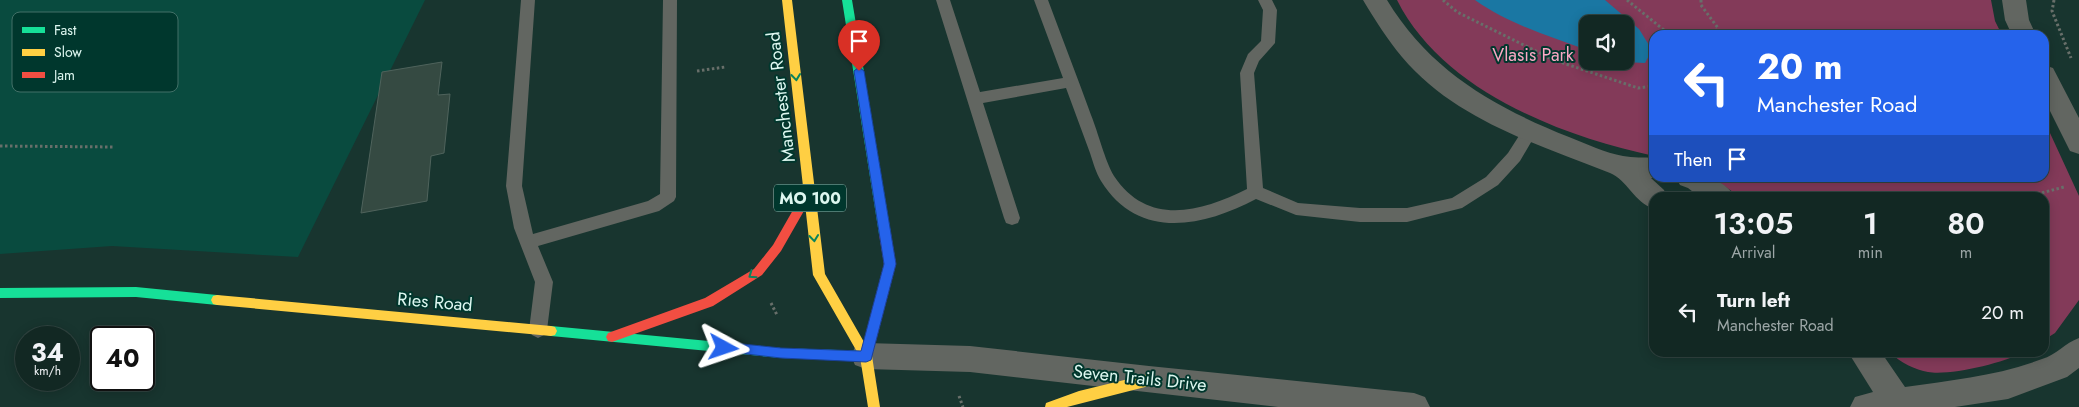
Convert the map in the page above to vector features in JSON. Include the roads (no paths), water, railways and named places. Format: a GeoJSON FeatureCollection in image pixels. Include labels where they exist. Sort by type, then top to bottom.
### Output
{"type":"FeatureCollection","features":[{"type":"Feature","properties":{"kind":"main road","name":"Manchester Road"},"geometry":{"type":"LineString","coordinates":[[787,0],[819,276],[866,356],[874,407]]}},
{"type":"Feature","properties":{"kind":"main road","name":"Manchester Road"},"geometry":{"type":"LineString","coordinates":[[847,0],[890,264],[866,356]]}},
{"type":"Feature","properties":{"kind":"main road"},"geometry":{"type":"LineString","coordinates":[[612,337],[709,302],[758,272],[777,248],[809,192]]}},
{"type":"Feature","properties":{"kind":"main road","name":"Ries Road"},"geometry":{"type":"LineString","coordinates":[[0,293],[136,292],[781,353],[866,356]]}},
{"type":"Feature","properties":{"kind":"main road"},"geometry":{"type":"LineString","coordinates":[[1051,407],[1079,397],[1149,380]]}},
{"type":"Feature","properties":{"kind":"street"},"geometry":{"type":"LineString","coordinates":[[1375,0],[1386,21],[1410,53],[1441,80],[1478,106],[1529,132],[1622,167],[1649,168]]}},
{"type":"Feature","properties":{"kind":"street"},"geometry":{"type":"LineString","coordinates":[[2014,0],[2016,20],[2021,30]]}},
{"type":"Feature","properties":{"kind":"street"},"geometry":{"type":"LineString","coordinates":[[2049,84],[2079,144]]}},
{"type":"Feature","properties":{"kind":"street"},"geometry":{"type":"LineString","coordinates":[[1622,167],[1649,193]]}},
{"type":"Feature","properties":{"kind":"street"},"geometry":{"type":"LineString","coordinates":[[1700,182],[1714,192]]}},
{"type":"Feature","properties":{"kind":"street"},"geometry":{"type":"LineString","coordinates":[[1866,407],[2008,385],[2056,368],[2079,351]]}},
{"type":"Feature","properties":{"kind":"street","name":"Seven Trails Drive"},"geometry":{"type":"LineString","coordinates":[[866,356],[970,359],[1149,380],[1414,407]]}},
{"type":"Feature","properties":{"kind":"street"},"geometry":{"type":"LineString","coordinates":[[1866,357],[1898,403]]}},
{"type":"Feature","properties":{"kind":"lane"},"geometry":{"type":"LineString","coordinates":[[528,0],[514,186],[522,228],[544,282],[538,330]]}},
{"type":"Feature","properties":{"kind":"lane"},"geometry":{"type":"LineString","coordinates":[[528,242],[653,206],[668,197],[670,0]]}},
{"type":"Feature","properties":{"kind":"lane"},"geometry":{"type":"LineString","coordinates":[[943,0],[1012,218]]}},
{"type":"Feature","properties":{"kind":"lane"},"geometry":{"type":"LineString","coordinates":[[1041,0],[1107,178],[1129,204],[1155,216],[1188,216],[1224,208],[1255,192],[1296,209],[1360,215],[1407,215],[1456,203],[1492,181],[1514,157],[1529,132]]}},
{"type":"Feature","properties":{"kind":"lane"},"geometry":{"type":"LineString","coordinates":[[1255,192],[1246,73],[1253,58],[1268,42],[1270,10],[1265,0]]}},
{"type":"Feature","properties":{"kind":"lane"},"geometry":{"type":"LineString","coordinates":[[974,99],[1070,82]]}},
{"type":"Feature","properties":{"kind":"water"},"geometry":{"type":"Polygon","coordinates":[[[1475,0],[1605,0],[1623,15],[1579,15],[1579,47],[1501,16],[1475,0]]]}},
{"type":"Feature","properties":{"kind":"water"},"geometry":{"type":"Polygon","coordinates":[[[1634,25],[1639,29],[1649,45],[1649,56],[1645,63],[1634,62],[1634,25]]]}},
{"type":"Feature","properties":{"kind":"park label","name":"Vlasis Park"},"geometry":{"type":"Point","coordinates":[1533,55]}}]}
